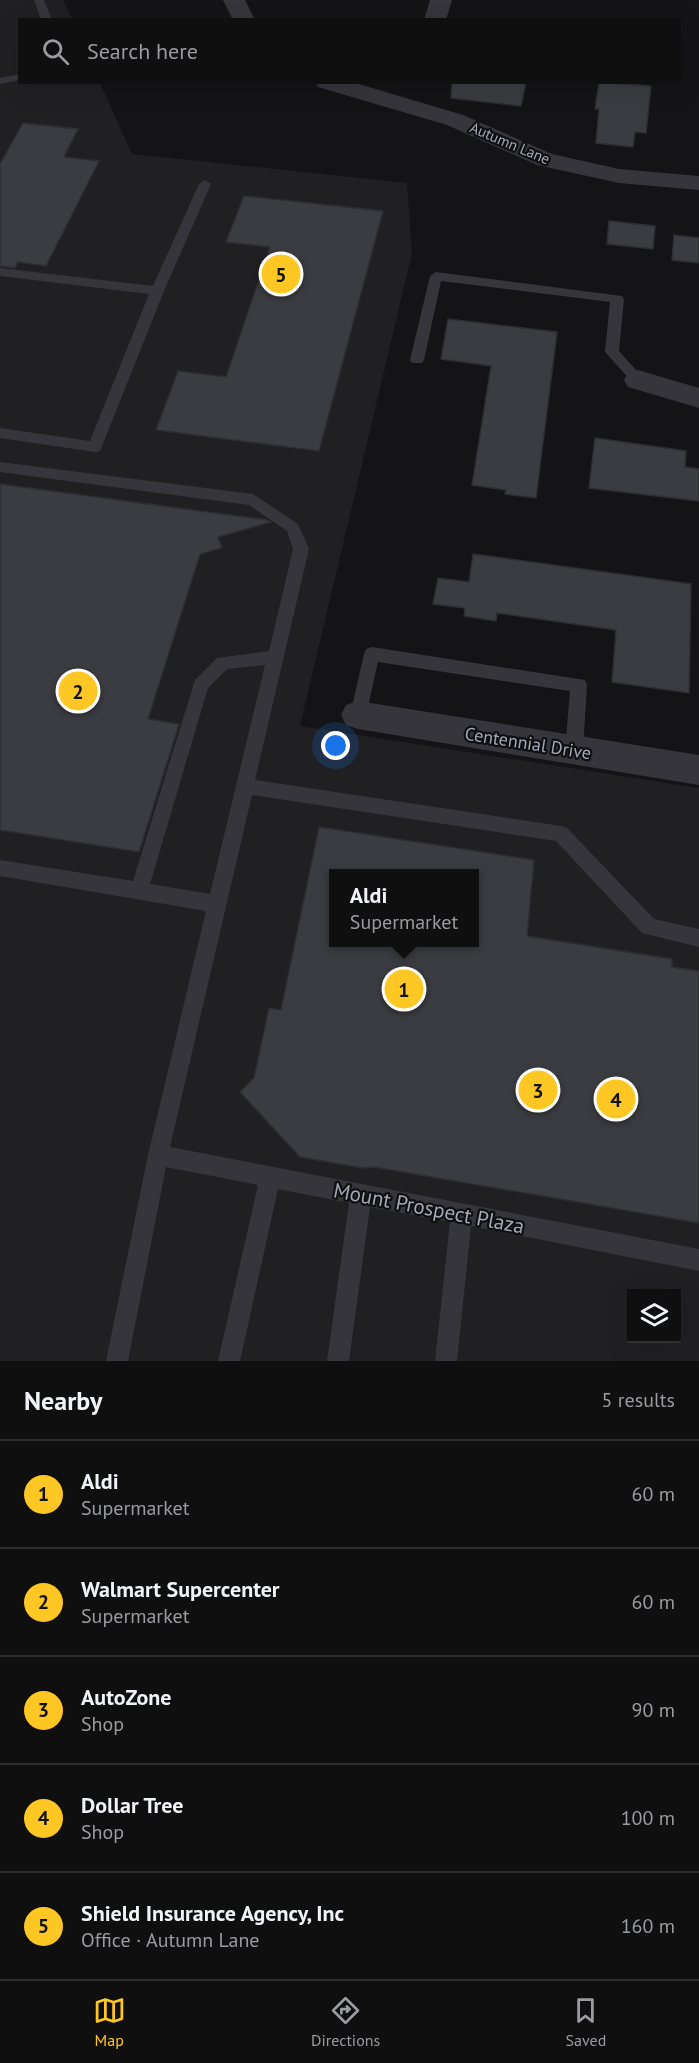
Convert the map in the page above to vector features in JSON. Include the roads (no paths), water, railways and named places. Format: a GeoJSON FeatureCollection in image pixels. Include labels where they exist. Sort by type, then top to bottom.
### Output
{"type":"FeatureCollection","features":[{"type":"Feature","properties":{"kind":"street"},"geometry":{"type":"LineString","coordinates":[[234,0],[243,18]]}},
{"type":"Feature","properties":{"kind":"street"},"geometry":{"type":"LineString","coordinates":[[436,18],[441,0]]}},
{"type":"Feature","properties":{"kind":"street","name":"Autumn Lane"},"geometry":{"type":"LineString","coordinates":[[333,84],[455,120],[545,160],[619,176],[699,183]]}},
{"type":"Feature","properties":{"kind":"street"},"geometry":{"type":"LineString","coordinates":[[410,106],[416,84]]}},
{"type":"Feature","properties":{"kind":"street"},"geometry":{"type":"LineString","coordinates":[[638,380],[699,398]]}},
{"type":"Feature","properties":{"kind":"street","name":"Centennial Drive"},"geometry":{"type":"LineString","coordinates":[[358,715],[699,770]]}},
{"type":"Feature","properties":{"kind":"lane"},"geometry":{"type":"LineString","coordinates":[[39,0],[46,18]]}},
{"type":"Feature","properties":{"kind":"lane"},"geometry":{"type":"LineString","coordinates":[[0,81],[18,77]]}},
{"type":"Feature","properties":{"kind":"lane"},"geometry":{"type":"LineString","coordinates":[[0,433],[95,447],[157,291],[205,184]]}},
{"type":"Feature","properties":{"kind":"lane"},"geometry":{"type":"LineString","coordinates":[[0,272],[157,291]]}},
{"type":"Feature","properties":{"kind":"lane"},"geometry":{"type":"LineString","coordinates":[[417,360],[436,276],[617,299],[612,352],[638,380]]}},
{"type":"Feature","properties":{"kind":"lane"},"geometry":{"type":"LineString","coordinates":[[0,467],[253,500],[292,528],[301,549],[159,1155],[117,1361]]}},
{"type":"Feature","properties":{"kind":"lane"},"geometry":{"type":"LineString","coordinates":[[358,715],[372,654],[579,685],[574,750]]}},
{"type":"Feature","properties":{"kind":"lane"},"geometry":{"type":"LineString","coordinates":[[139,891],[201,685],[223,663],[276,657]]}},
{"type":"Feature","properties":{"kind":"lane"},"geometry":{"type":"LineString","coordinates":[[245,786],[561,834],[649,927],[699,938]]}},
{"type":"Feature","properties":{"kind":"lane"},"geometry":{"type":"LineString","coordinates":[[0,868],[218,904]]}},
{"type":"Feature","properties":{"kind":"lane","name":"Mount Prospect Plaza"},"geometry":{"type":"LineString","coordinates":[[159,1155],[699,1260]]}},
{"type":"Feature","properties":{"kind":"lane"},"geometry":{"type":"LineString","coordinates":[[228,1361],[270,1177]]}},
{"type":"Feature","properties":{"kind":"lane"},"geometry":{"type":"LineString","coordinates":[[338,1361],[361,1195]]}},
{"type":"Feature","properties":{"kind":"lane"},"geometry":{"type":"LineString","coordinates":[[446,1361],[462,1214]]}},
{"type":"Feature","properties":{"kind":"place","name":"Shield Insurance Agency, Inc"},"geometry":{"type":"Point","coordinates":[281,274]}},
{"type":"Feature","properties":{"kind":"place","name":"Walmart Supercenter"},"geometry":{"type":"Point","coordinates":[78,691]}},
{"type":"Feature","properties":{"kind":"place","name":"Aldi"},"geometry":{"type":"Point","coordinates":[404,989]}},
{"type":"Feature","properties":{"kind":"place","name":"AutoZone"},"geometry":{"type":"Point","coordinates":[538,1090]}},
{"type":"Feature","properties":{"kind":"place","name":"Dollar Tree"},"geometry":{"type":"Point","coordinates":[616,1099]}}]}
